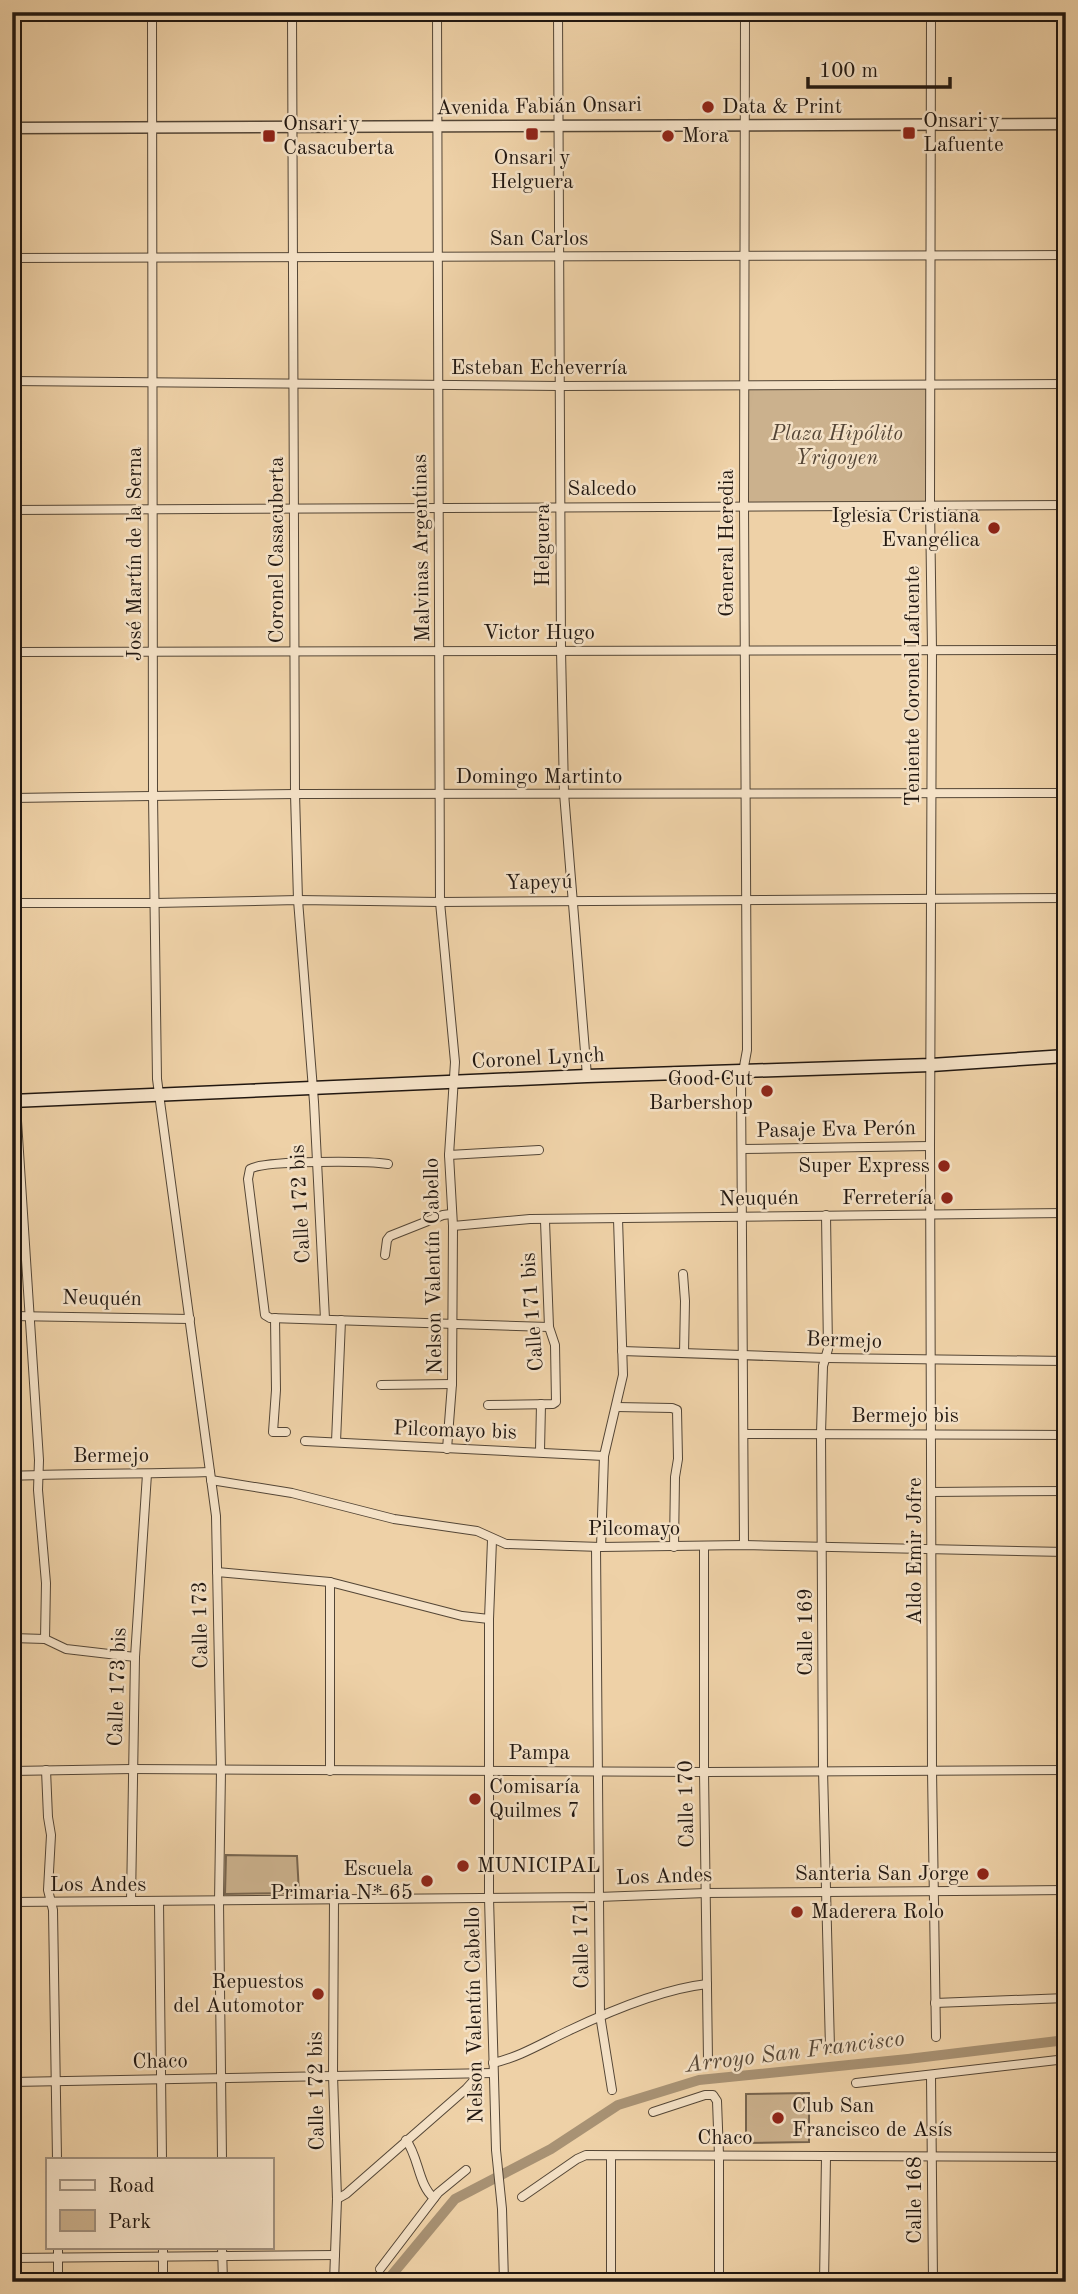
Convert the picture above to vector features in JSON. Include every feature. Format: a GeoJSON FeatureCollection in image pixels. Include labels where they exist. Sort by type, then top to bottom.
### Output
{"type":"FeatureCollection","features":[{"type":"Feature","properties":{"kind":"main road","name":"Coronel Lynch"},"geometry":{"type":"LineString","coordinates":[[14,1101],[587,1076],[931,1065],[1066,1056]]}},
{"type":"Feature","properties":{"kind":"street","name":"José Martín de la Serna"},"geometry":{"type":"LineString","coordinates":[[152,12],[153,796],[159,1095]]}},
{"type":"Feature","properties":{"kind":"street","name":"Coronel Casacuberta"},"geometry":{"type":"LineString","coordinates":[[292,12],[295,794],[298,900],[312,1087]]}},
{"type":"Feature","properties":{"kind":"street","name":"Malvinas Argentinas"},"geometry":{"type":"LineString","coordinates":[[437,12],[438,508],[442,795],[440,902],[455,1062],[454,1083]]}},
{"type":"Feature","properties":{"kind":"street","name":"Helguera"},"geometry":{"type":"LineString","coordinates":[[558,12],[564,793],[587,1076]]}},
{"type":"Feature","properties":{"kind":"street","name":"General Heredia"},"geometry":{"type":"LineString","coordinates":[[743,1072],[747,1050],[745,12]]}},
{"type":"Feature","properties":{"kind":"street","name":"Teniente Coronel Lafuente"},"geometry":{"type":"LineString","coordinates":[[931,12],[931,1065]]}},
{"type":"Feature","properties":{"kind":"street","name":"Avenida Fabián Onsari"},"geometry":{"type":"LineString","coordinates":[[12,128],[1066,124]]}},
{"type":"Feature","properties":{"kind":"street","name":"San Carlos"},"geometry":{"type":"LineString","coordinates":[[12,258],[1066,255]]}},
{"type":"Feature","properties":{"kind":"street","name":"Esteban Echeverría"},"geometry":{"type":"LineString","coordinates":[[12,381],[559,386],[1066,384]]}},
{"type":"Feature","properties":{"kind":"street","name":"Salcedo"},"geometry":{"type":"LineString","coordinates":[[12,510],[1066,505]]}},
{"type":"Feature","properties":{"kind":"street","name":"Victor Hugo"},"geometry":{"type":"LineString","coordinates":[[12,652],[1066,649]]}},
{"type":"Feature","properties":{"kind":"street","name":"Domingo Martinto"},"geometry":{"type":"LineString","coordinates":[[12,798],[295,794],[1066,793]]}},
{"type":"Feature","properties":{"kind":"street","name":"Yapeyú"},"geometry":{"type":"LineString","coordinates":[[12,903],[1066,898]]}},
{"type":"Feature","properties":{"kind":"street"},"geometry":{"type":"LineString","coordinates":[[12,1044],[46,1583],[45,1639]]}},
{"type":"Feature","properties":{"kind":"street","name":"Aldo Emir Jofre"},"geometry":{"type":"LineString","coordinates":[[931,1065],[932,1770],[936,2037]]}},
{"type":"Feature","properties":{"kind":"street"},"geometry":{"type":"LineString","coordinates":[[743,1072],[744,1545]]}},
{"type":"Feature","properties":{"kind":"street","name":"Nelson Valentín Cabello"},"geometry":{"type":"LineString","coordinates":[[447,1449],[452,1384],[453,1226],[449,1155],[454,1083]]}},
{"type":"Feature","properties":{"kind":"street","name":"Calle 172 bis"},"geometry":{"type":"LineString","coordinates":[[312,1087],[325,1319]]}},
{"type":"Feature","properties":{"kind":"street","name":"Calle 173"},"geometry":{"type":"LineString","coordinates":[[159,1095],[216,1516],[221,1770],[219,1902],[222,2158]]}},
{"type":"Feature","properties":{"kind":"street","name":"Pasaje Eva Perón"},"geometry":{"type":"LineString","coordinates":[[742,1149],[930,1146]]}},
{"type":"Feature","properties":{"kind":"street"},"geometry":{"type":"LineString","coordinates":[[449,1155],[539,1150]]}},
{"type":"Feature","properties":{"kind":"street"},"geometry":{"type":"LineString","coordinates":[[388,1164],[370,1161],[261,1164],[250,1169],[248,1179],[265,1315],[275,1318],[549,1327]]}},
{"type":"Feature","properties":{"kind":"street","name":"Neuquén"},"geometry":{"type":"LineString","coordinates":[[453,1226],[530,1219],[545,1221],[1066,1213]]}},
{"type":"Feature","properties":{"kind":"street"},"geometry":{"type":"LineString","coordinates":[[385,1255],[390,1236],[451,1214]]}},
{"type":"Feature","properties":{"kind":"street","name":"Calle 169"},"geometry":{"type":"LineString","coordinates":[[826,1215],[828,1349],[823,1366],[821,1433],[823,1770],[830,2048]]}},
{"type":"Feature","properties":{"kind":"street","name":"Calle 171"},"geometry":{"type":"LineString","coordinates":[[612,2090],[600,2015],[598,1547],[604,1456],[623,1375],[618,1219]]}},
{"type":"Feature","properties":{"kind":"street","name":"Calle 171 bis"},"geometry":{"type":"LineString","coordinates":[[541,1404],[556,1402],[555,1345],[549,1327],[545,1221]]}},
{"type":"Feature","properties":{"kind":"street"},"geometry":{"type":"LineString","coordinates":[[683,1274],[684,1353]]}},
{"type":"Feature","properties":{"kind":"street","name":"Neuquén"},"geometry":{"type":"LineString","coordinates":[[12,1316],[190,1319]]}},
{"type":"Feature","properties":{"kind":"street"},"geometry":{"type":"LineString","coordinates":[[275,1318],[276,1390],[273,1432],[286,1432]]}},
{"type":"Feature","properties":{"kind":"street"},"geometry":{"type":"LineString","coordinates":[[336,1442],[341,1320]]}},
{"type":"Feature","properties":{"kind":"street","name":"Bermejo"},"geometry":{"type":"LineString","coordinates":[[622,1351],[825,1358],[1066,1361]]}},
{"type":"Feature","properties":{"kind":"street"},"geometry":{"type":"LineString","coordinates":[[381,1385],[452,1384]]}},
{"type":"Feature","properties":{"kind":"street"},"geometry":{"type":"LineString","coordinates":[[488,1405],[541,1404],[540,1451]]}},
{"type":"Feature","properties":{"kind":"street"},"geometry":{"type":"LineString","coordinates":[[616,1407],[677,1410],[674,1547]]}},
{"type":"Feature","properties":{"kind":"street","name":"Bermejo bis"},"geometry":{"type":"LineString","coordinates":[[744,1434],[1066,1435]]}},
{"type":"Feature","properties":{"kind":"street","name":"Pilcomayo bis"},"geometry":{"type":"LineString","coordinates":[[305,1441],[604,1456]]}},
{"type":"Feature","properties":{"kind":"street","name":"Calle 173 bis"},"geometry":{"type":"LineString","coordinates":[[131,1901],[135,1657],[146,1474]]}},
{"type":"Feature","properties":{"kind":"street","name":"Bermejo"},"geometry":{"type":"LineString","coordinates":[[12,1476],[211,1476]]}},
{"type":"Feature","properties":{"kind":"street","name":"Pilcomayo"},"geometry":{"type":"LineString","coordinates":[[211,1476],[394,1519],[477,1531],[506,1544],[598,1547],[744,1545],[1066,1552]]}},
{"type":"Feature","properties":{"kind":"street"},"geometry":{"type":"LineString","coordinates":[[932,1492],[1066,1491]]}},
{"type":"Feature","properties":{"kind":"street","name":"Nelson Valentín Cabello"},"geometry":{"type":"LineString","coordinates":[[492,1539],[489,1619],[489,1899],[496,2161],[503,2282]]}},
{"type":"Feature","properties":{"kind":"street","name":"Calle 170"},"geometry":{"type":"LineString","coordinates":[[704,1546],[708,2060]]}},
{"type":"Feature","properties":{"kind":"street"},"geometry":{"type":"LineString","coordinates":[[217,1572],[330,1582],[462,1616],[489,1619]]}},
{"type":"Feature","properties":{"kind":"street"},"geometry":{"type":"LineString","coordinates":[[330,1582],[330,1770]]}},
{"type":"Feature","properties":{"kind":"street"},"geometry":{"type":"LineString","coordinates":[[12,1638],[45,1639],[66,1649],[135,1657]]}},
{"type":"Feature","properties":{"kind":"street"},"geometry":{"type":"LineString","coordinates":[[46,1770],[51,1835],[48,1890],[53,1910],[57,2158]]}},
{"type":"Feature","properties":{"kind":"street","name":"Pampa"},"geometry":{"type":"LineString","coordinates":[[12,1771],[1066,1770]]}},
{"type":"Feature","properties":{"kind":"street","name":"Los Andes"},"geometry":{"type":"LineString","coordinates":[[12,1902],[489,1899],[827,1891],[1066,1890]]}},
{"type":"Feature","properties":{"kind":"street","name":"Calle 172 bis"},"geometry":{"type":"LineString","coordinates":[[334,1899],[333,2075],[337,2199],[334,2282]]}},
{"type":"Feature","properties":{"kind":"street"},"geometry":{"type":"LineString","coordinates":[[159,1902],[162,2158]]}},
{"type":"Feature","properties":{"kind":"street"},"geometry":{"type":"LineString","coordinates":[[493,2063],[520,2054],[600,2015],[688,1986],[708,1984]]}},
{"type":"Feature","properties":{"kind":"street"},"geometry":{"type":"LineString","coordinates":[[936,2003],[1066,1998]]}},
{"type":"Feature","properties":{"kind":"street"},"geometry":{"type":"LineString","coordinates":[[856,2083],[1066,2059]]}},
{"type":"Feature","properties":{"kind":"street"},"geometry":{"type":"LineString","coordinates":[[337,2199],[466,2089],[477,2073]]}},
{"type":"Feature","properties":{"kind":"street","name":"Chaco"},"geometry":{"type":"LineString","coordinates":[[12,2082],[493,2073]]}},
{"type":"Feature","properties":{"kind":"street","name":"Calle 168"},"geometry":{"type":"LineString","coordinates":[[931,2076],[933,2282]]}},
{"type":"Feature","properties":{"kind":"street"},"geometry":{"type":"LineString","coordinates":[[653,2112],[705,2095],[713,2095],[718,2106],[719,2282]]}},
{"type":"Feature","properties":{"kind":"street"},"geometry":{"type":"LineString","coordinates":[[406,2140],[414,2152],[427,2192],[434,2198]]}},
{"type":"Feature","properties":{"kind":"street"},"geometry":{"type":"LineString","coordinates":[[611,2156],[611,2282]]}},
{"type":"Feature","properties":{"kind":"street","name":"Chaco"},"geometry":{"type":"LineString","coordinates":[[522,2197],[581,2157],[1066,2157]]}},
{"type":"Feature","properties":{"kind":"street"},"geometry":{"type":"LineString","coordinates":[[824,2282],[826,2157]]}},
{"type":"Feature","properties":{"kind":"street"},"geometry":{"type":"LineString","coordinates":[[380,2269],[434,2198],[466,2171]]}},
{"type":"Feature","properties":{"kind":"street"},"geometry":{"type":"LineString","coordinates":[[58,2248],[58,2282]]}},
{"type":"Feature","properties":{"kind":"street"},"geometry":{"type":"LineString","coordinates":[[222,2248],[223,2282]]}},
{"type":"Feature","properties":{"kind":"street"},"geometry":{"type":"LineString","coordinates":[[12,2258],[163,2252],[222,2257],[335,2255]]}},
{"type":"Feature","properties":{"kind":"street"},"geometry":{"type":"LineString","coordinates":[[163,2252],[163,2282]]}},
{"type":"Feature","properties":{"kind":"green space","name":"Plaza Hipólito Yrigoyen"},"geometry":{"type":"Polygon","coordinates":[[[930,385],[930,506],[744,506],[745,386],[930,385]]]}},
{"type":"Feature","properties":{"kind":"green space"},"geometry":{"type":"Polygon","coordinates":[[[226,1855],[297,1856],[299,1893],[225,1894],[226,1855]]]}},
{"type":"Feature","properties":{"kind":"green space","name":"Club San Francisco de Asís"},"geometry":{"type":"Polygon","coordinates":[[[809,2093],[809,2142],[746,2143],[746,2094],[809,2093]]]}},
{"type":"Feature","properties":{"kind":"waterway","name":"Arroyo San Francisco"},"geometry":{"type":"LineString","coordinates":[[386,2282],[455,2199],[551,2149],[618,2105],[699,2080],[1066,2040]]}},
{"type":"Feature","properties":{"kind":"place","name":"Data & Print"},"geometry":{"type":"Point","coordinates":[708,107]}},
{"type":"Feature","properties":{"kind":"place","name":"Onsari y Lafuente"},"geometry":{"type":"Point","coordinates":[909,133]}},
{"type":"Feature","properties":{"kind":"place","name":"Onsari y Helguera"},"geometry":{"type":"Point","coordinates":[532,134]}},
{"type":"Feature","properties":{"kind":"place","name":"Onsari y Casacuberta"},"geometry":{"type":"Point","coordinates":[269,136]}},
{"type":"Feature","properties":{"kind":"place","name":"Mora"},"geometry":{"type":"Point","coordinates":[668,136]}},
{"type":"Feature","properties":{"kind":"place","name":"Iglesia Cristiana Evangélica"},"geometry":{"type":"Point","coordinates":[994,528]}},
{"type":"Feature","properties":{"kind":"place","name":"Good Cut Barbershop"},"geometry":{"type":"Point","coordinates":[767,1091]}},
{"type":"Feature","properties":{"kind":"place","name":"Super Express"},"geometry":{"type":"Point","coordinates":[944,1166]}},
{"type":"Feature","properties":{"kind":"place","name":"Ferretería"},"geometry":{"type":"Point","coordinates":[947,1198]}},
{"type":"Feature","properties":{"kind":"place","name":"Comisaría Quilmes 7"},"geometry":{"type":"Point","coordinates":[475,1799]}},
{"type":"Feature","properties":{"kind":"place","name":"MUNICIPAL"},"geometry":{"type":"Point","coordinates":[463,1866]}},
{"type":"Feature","properties":{"kind":"place","name":"Santeria San Jorge"},"geometry":{"type":"Point","coordinates":[983,1874]}},
{"type":"Feature","properties":{"kind":"place","name":"Escuela Primaria N* 65"},"geometry":{"type":"Point","coordinates":[427,1881]}},
{"type":"Feature","properties":{"kind":"place","name":"Maderera Rolo"},"geometry":{"type":"Point","coordinates":[797,1912]}},
{"type":"Feature","properties":{"kind":"place","name":"Repuestos del Automotor"},"geometry":{"type":"Point","coordinates":[318,1994]}},
{"type":"Feature","properties":{"kind":"place","name":"Club San Francisco de Asís"},"geometry":{"type":"Point","coordinates":[778,2118]}}]}
